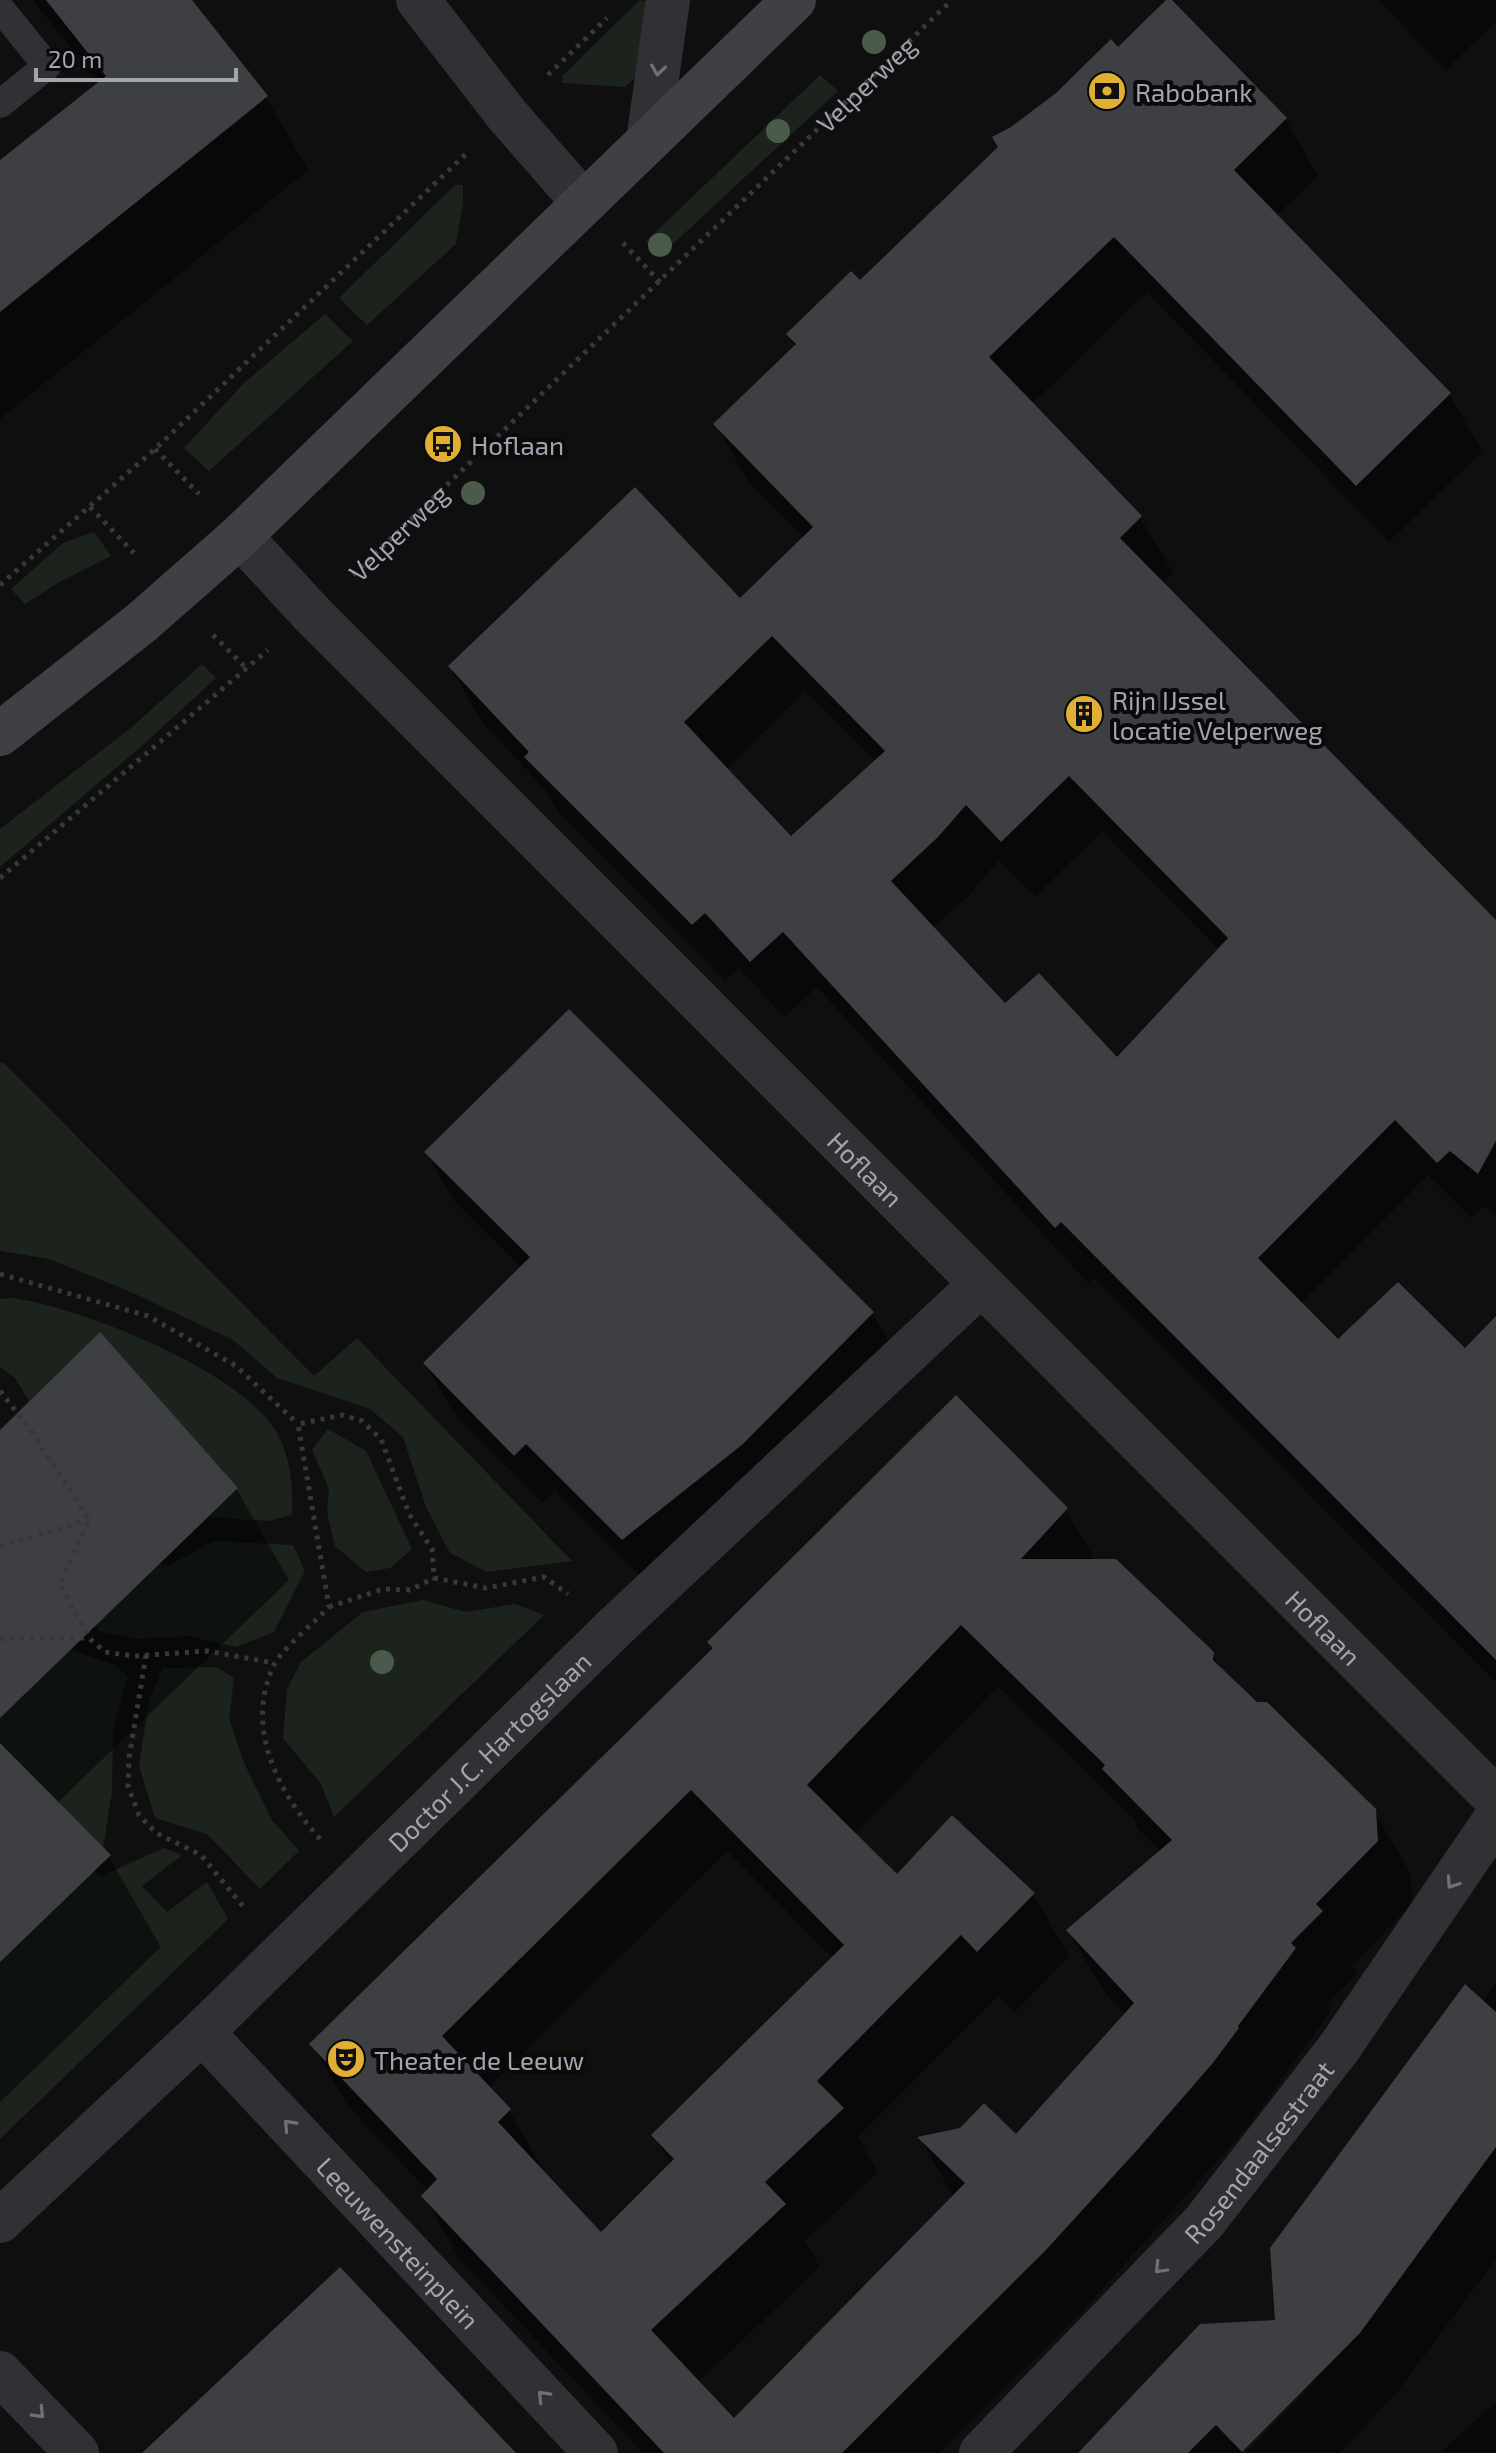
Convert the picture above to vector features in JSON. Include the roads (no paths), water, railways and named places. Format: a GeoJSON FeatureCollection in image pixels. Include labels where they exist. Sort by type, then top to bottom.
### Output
{"type":"FeatureCollection","features":[{"type":"Feature","properties":{"kind":"main road"},"geometry":{"type":"LineString","coordinates":[[0,734],[141,623],[240,536],[794,0]]}},
{"type":"Feature","properties":{"kind":"street"},"geometry":{"type":"LineString","coordinates":[[418,0],[507,115],[583,202]]}},
{"type":"Feature","properties":{"kind":"street"},"geometry":{"type":"LineString","coordinates":[[648,141],[668,0]]}},
{"type":"Feature","properties":{"kind":"street","name":"Hoflaan"},"geometry":{"type":"LineString","coordinates":[[240,536],[312,614],[1496,1799]]}},
{"type":"Feature","properties":{"kind":"street","name":"Doctor J.C. Hartogslaan"},"geometry":{"type":"LineString","coordinates":[[0,2221],[202,2032],[614,1628],[981,1284]]}},
{"type":"Feature","properties":{"kind":"street","name":"Rosendaalsestraat"},"geometry":{"type":"LineString","coordinates":[[981,2453],[1204,2222],[1339,2048],[1496,1818]]}},
{"type":"Feature","properties":{"kind":"street","name":"Leeuwensteinplein"},"geometry":{"type":"LineString","coordinates":[[202,2032],[596,2453]]}},
{"type":"Feature","properties":{"kind":"street"},"geometry":{"type":"LineString","coordinates":[[0,2373],[77,2453]]}},
{"type":"Feature","properties":{"kind":"lane"},"geometry":{"type":"LineString","coordinates":[[0,8],[47,66],[0,104]]}},
{"type":"Feature","properties":{"kind":"place","name":"Rabobank"},"geometry":{"type":"Point","coordinates":[1107,91]}},
{"type":"Feature","properties":{"kind":"place","name":"Hoflaan"},"geometry":{"type":"Point","coordinates":[443,444]}},
{"type":"Feature","properties":{"kind":"place","name":"Rijn IJssel locatie Velperweg"},"geometry":{"type":"Point","coordinates":[1084,714]}},
{"type":"Feature","properties":{"kind":"place","name":"Theater de Leeuw"},"geometry":{"type":"Point","coordinates":[346,2059]}}]}
